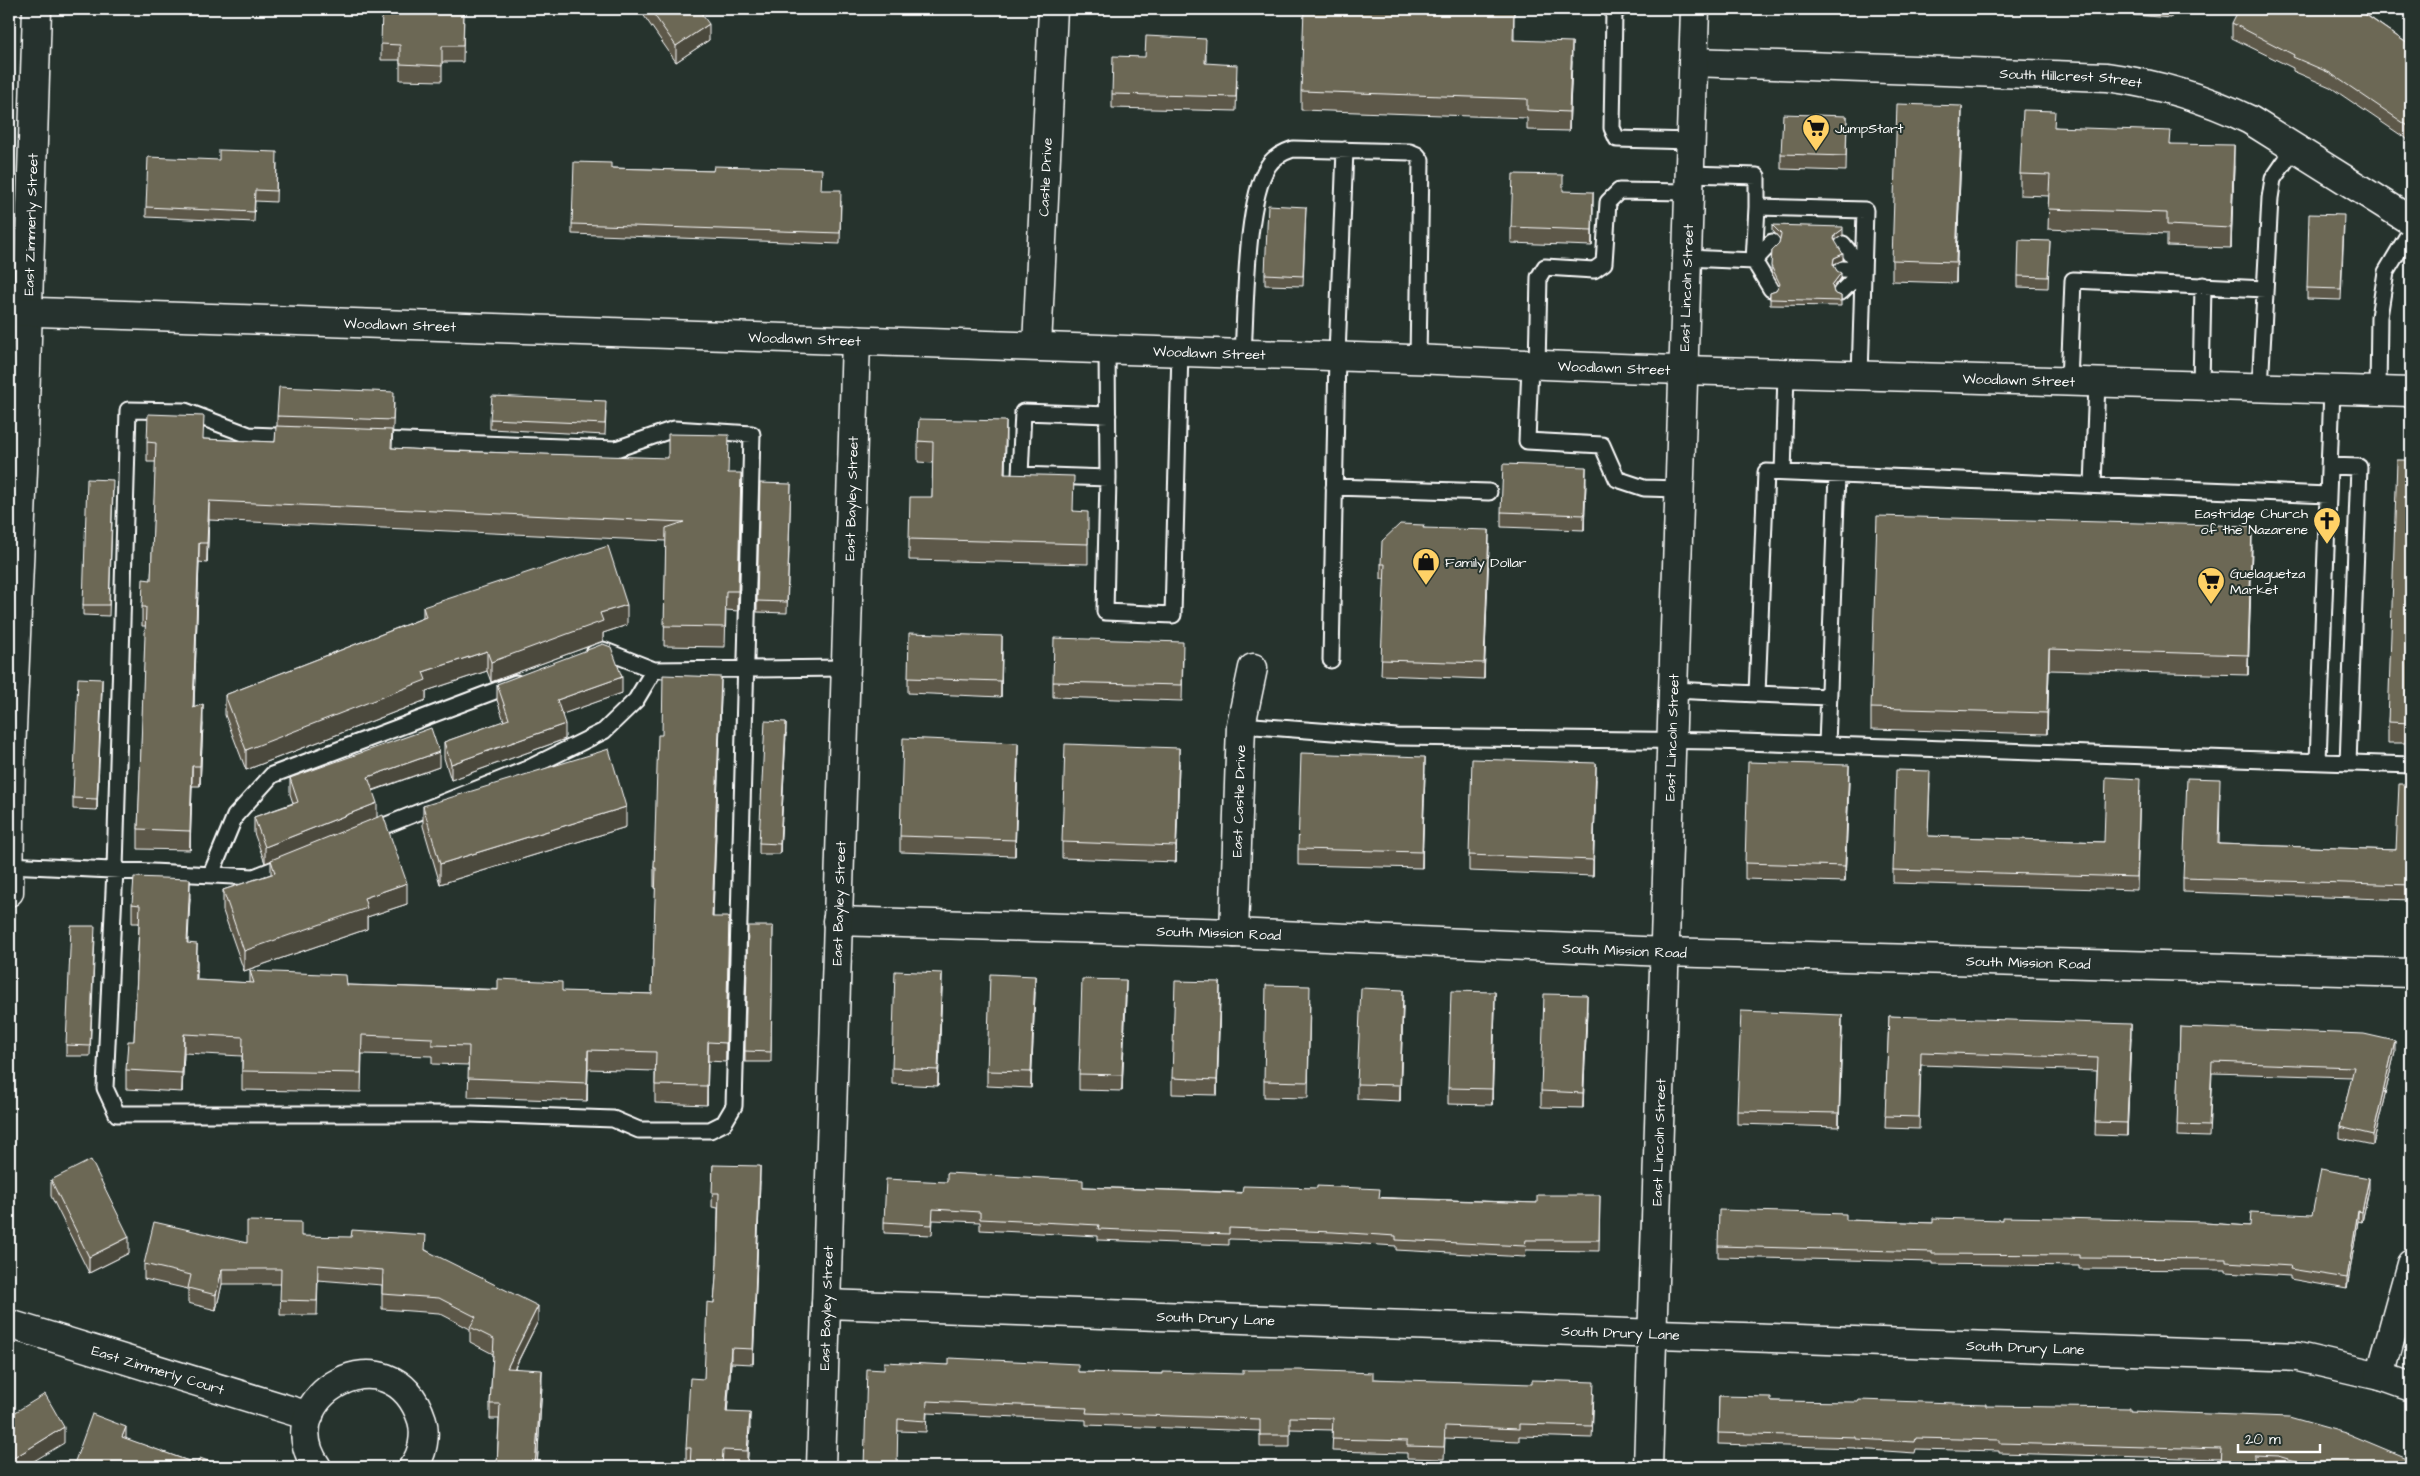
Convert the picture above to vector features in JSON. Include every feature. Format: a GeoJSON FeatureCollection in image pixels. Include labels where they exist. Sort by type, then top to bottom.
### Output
{"type":"FeatureCollection","features":[{"type":"Feature","properties":{"kind":"street","name":"East Zimmerly Street"},"geometry":{"type":"LineString","coordinates":[[9,892],[18,311],[37,9]]}},
{"type":"Feature","properties":{"kind":"street","name":"Castle Drive"},"geometry":{"type":"LineString","coordinates":[[1037,346],[1053,9]]}},
{"type":"Feature","properties":{"kind":"street","name":"East Lincoln Street"},"geometry":{"type":"LineString","coordinates":[[1648,1467],[1695,9]]}},
{"type":"Feature","properties":{"kind":"street","name":"South Hillcrest Street"},"geometry":{"type":"LineString","coordinates":[[1692,62],[2107,77],[2168,89],[2223,107],[2295,147],[2411,221]]}},
{"type":"Feature","properties":{"kind":"street","name":"Woodlawn Street"},"geometry":{"type":"LineString","coordinates":[[18,311],[1180,352],[1337,355],[1533,365],[1786,374],[2411,392]]}},
{"type":"Feature","properties":{"kind":"street","name":"East Bayley Street"},"geometry":{"type":"LineString","coordinates":[[821,1467],[856,340]]}},
{"type":"Feature","properties":{"kind":"street","name":"East Castle Drive"},"geometry":{"type":"LineString","coordinates":[[1234,933],[1241,725],[1253,668]]}},
{"type":"Feature","properties":{"kind":"street","name":"South Mission Road"},"geometry":{"type":"LineString","coordinates":[[837,921],[1234,933],[1665,952],[2411,973]]}},
{"type":"Feature","properties":{"kind":"street"},"geometry":{"type":"LineString","coordinates":[[2380,1376],[2411,1264]]}},
{"type":"Feature","properties":{"kind":"street","name":"South Drury Lane"},"geometry":{"type":"LineString","coordinates":[[826,1304],[2298,1357],[2380,1376],[2411,1387]]}},
{"type":"Feature","properties":{"kind":"street","name":"East Zimmerly Court"},"geometry":{"type":"LineString","coordinates":[[9,1324],[309,1416]]}},
{"type":"Feature","properties":{"kind":"street"},"geometry":{"type":"LineString","coordinates":[[317,1467],[308,1447],[306,1431],[309,1416],[316,1400],[329,1386],[341,1379],[358,1374],[376,1375],[394,1382],[407,1392],[416,1404],[424,1426],[422,1447],[413,1467]]}},
{"type":"Feature","properties":{"kind":"lane"},"geometry":{"type":"LineString","coordinates":[[1619,9],[1614,12],[1612,118],[1612,128],[1617,139],[1691,141]]}},
{"type":"Feature","properties":{"kind":"lane"},"geometry":{"type":"LineString","coordinates":[[2260,388],[2273,179],[2295,147]]}},
{"type":"Feature","properties":{"kind":"lane"},"geometry":{"type":"LineString","coordinates":[[1243,354],[1251,234],[1261,181],[1269,164],[1283,152],[1292,149],[1410,152],[1421,160],[1418,360]]}},
{"type":"Feature","properties":{"kind":"lane"},"geometry":{"type":"LineString","coordinates":[[1331,660],[1337,355],[1345,150]]}},
{"type":"Feature","properties":{"kind":"lane"},"geometry":{"type":"LineString","coordinates":[[1680,489],[1644,488],[1617,479],[1602,445],[1527,441],[1538,277],[1545,267],[1594,270],[1604,263],[1608,202],[1619,191],[1756,176],[1757,207],[1754,261],[1771,289]]}},
{"type":"Feature","properties":{"kind":"lane"},"geometry":{"type":"LineString","coordinates":[[1757,207],[1865,210],[1860,376]]}},
{"type":"Feature","properties":{"kind":"lane"},"geometry":{"type":"LineString","coordinates":[[2378,391],[2379,317],[2386,272],[2411,230]]}},
{"type":"Feature","properties":{"kind":"lane"},"geometry":{"type":"LineString","coordinates":[[1754,261],[1772,242]]}},
{"type":"Feature","properties":{"kind":"lane"},"geometry":{"type":"LineString","coordinates":[[1843,244],[1863,270]]}},
{"type":"Feature","properties":{"kind":"lane"},"geometry":{"type":"LineString","coordinates":[[1687,258],[1754,261],[1772,267]]}},
{"type":"Feature","properties":{"kind":"lane"},"geometry":{"type":"LineString","coordinates":[[1842,269],[1863,270]]}},
{"type":"Feature","properties":{"kind":"lane"},"geometry":{"type":"LineString","coordinates":[[1842,292],[1863,270]]}},
{"type":"Feature","properties":{"kind":"lane"},"geometry":{"type":"LineString","coordinates":[[2069,382],[2073,280],[2265,289]]}},
{"type":"Feature","properties":{"kind":"lane"},"geometry":{"type":"LineString","coordinates":[[2201,386],[2204,285]]}},
{"type":"Feature","properties":{"kind":"lane"},"geometry":{"type":"LineString","coordinates":[[1107,348],[1108,478],[1105,612],[1173,615],[1180,352]]}},
{"type":"Feature","properties":{"kind":"lane"},"geometry":{"type":"LineString","coordinates":[[1783,473],[1786,374]]}},
{"type":"Feature","properties":{"kind":"lane"},"geometry":{"type":"LineString","coordinates":[[2093,485],[2097,383]]}},
{"type":"Feature","properties":{"kind":"lane"},"geometry":{"type":"LineString","coordinates":[[2318,762],[2332,390]]}},
{"type":"Feature","properties":{"kind":"lane"},"geometry":{"type":"LineString","coordinates":[[128,410],[185,411],[249,435],[606,449],[616,449],[674,429],[752,434],[734,1106],[724,1122],[710,1130],[639,1130],[613,1119],[480,1115],[117,1114],[106,1088],[115,869],[128,410]]}},
{"type":"Feature","properties":{"kind":"lane"},"geometry":{"type":"LineString","coordinates":[[1108,415],[1023,412],[1020,475],[1108,478]]}},
{"type":"Feature","properties":{"kind":"lane"},"geometry":{"type":"LineString","coordinates":[[2329,466],[2359,467],[2348,762]]}},
{"type":"Feature","properties":{"kind":"lane"},"geometry":{"type":"LineString","coordinates":[[1757,694],[1766,472],[2328,494]]}},
{"type":"Feature","properties":{"kind":"lane"},"geometry":{"type":"LineString","coordinates":[[1828,745],[1837,475]]}},
{"type":"Feature","properties":{"kind":"lane"},"geometry":{"type":"LineString","coordinates":[[1334,487],[1489,492]]}},
{"type":"Feature","properties":{"kind":"lane"},"geometry":{"type":"LineString","coordinates":[[576,660],[604,650],[654,670],[845,668]]}},
{"type":"Feature","properties":{"kind":"lane"},"geometry":{"type":"LineString","coordinates":[[354,838],[527,769],[604,731],[636,700],[654,670]]}},
{"type":"Feature","properties":{"kind":"lane"},"geometry":{"type":"LineString","coordinates":[[210,874],[235,816],[272,775],[530,678]]}},
{"type":"Feature","properties":{"kind":"lane"},"geometry":{"type":"LineString","coordinates":[[1673,690],[1829,696]]}},
{"type":"Feature","properties":{"kind":"lane"},"geometry":{"type":"LineString","coordinates":[[1241,725],[1397,737],[1672,740],[2411,765]]}},
{"type":"Feature","properties":{"kind":"lane"},"geometry":{"type":"LineString","coordinates":[[9,865],[254,877],[299,860]]}},
{"type":"Feature","properties":{"kind":"building"},"geometry":{"type":"Polygon","coordinates":[[[382,9],[464,9],[463,46],[442,46],[442,66],[400,64],[400,45],[381,44],[382,9]]]}},
{"type":"Feature","properties":{"kind":"building"},"geometry":{"type":"Polygon","coordinates":[[[650,9],[698,9],[709,24],[676,46],[650,9]]]}},
{"type":"Feature","properties":{"kind":"building"},"geometry":{"type":"Polygon","coordinates":[[[1304,9],[1514,9],[1513,40],[1572,42],[1569,112],[1527,110],[1527,99],[1301,91],[1304,9]]]}},
{"type":"Feature","properties":{"kind":"building"},"geometry":{"type":"Polygon","coordinates":[[[2239,9],[2365,9],[2363,13],[2411,46],[2411,128],[2330,73],[2293,57],[2294,55],[2232,23],[2239,9]]]}},
{"type":"Feature","properties":{"kind":"building"},"geometry":{"type":"Polygon","coordinates":[[[1146,36],[1206,39],[1205,63],[1237,65],[1236,97],[1112,94],[1113,56],[1145,57],[1146,36]]]}},
{"type":"Feature","properties":{"kind":"building"},"geometry":{"type":"Polygon","coordinates":[[[1897,104],[1962,106],[1956,262],[1892,260],[1897,104]]]}},
{"type":"Feature","properties":{"kind":"building"},"geometry":{"type":"Polygon","coordinates":[[[2023,110],[2055,111],[2054,127],[2171,131],[2170,144],[2234,145],[2231,228],[2167,225],[2167,213],[2048,209],[2050,175],[2020,174],[2023,110]]]}},
{"type":"Feature","properties":{"kind":"building"},"geometry":{"type":"Polygon","coordinates":[[[1783,114],[1847,116],[1846,156],[1781,154],[1783,114]]]}},
{"type":"Feature","properties":{"kind":"building"},"geometry":{"type":"Polygon","coordinates":[[[219,150],[277,152],[276,191],[255,190],[254,212],[146,207],[148,157],[219,160],[219,150]]]}},
{"type":"Feature","properties":{"kind":"building"},"geometry":{"type":"Polygon","coordinates":[[[574,162],[611,163],[611,168],[713,171],[714,166],[822,169],[821,190],[841,190],[840,233],[572,224],[574,162]]]}},
{"type":"Feature","properties":{"kind":"building"},"geometry":{"type":"Polygon","coordinates":[[[1513,174],[1563,175],[1563,191],[1593,192],[1592,230],[1511,227],[1513,174]]]}},
{"type":"Feature","properties":{"kind":"building"},"geometry":{"type":"Polygon","coordinates":[[[1268,205],[1306,207],[1303,276],[1265,274],[1268,205]]]}},
{"type":"Feature","properties":{"kind":"building"},"geometry":{"type":"Polygon","coordinates":[[[2309,214],[2344,215],[2341,289],[2307,288],[2309,214]]]}},
{"type":"Feature","properties":{"kind":"building"},"geometry":{"type":"Polygon","coordinates":[[[1772,225],[1843,227],[1835,235],[1834,239],[1843,254],[1834,258],[1833,264],[1837,271],[1841,273],[1832,285],[1834,293],[1841,296],[1841,301],[1770,299],[1770,293],[1776,291],[1780,284],[1771,266],[1772,250],[1779,243],[1781,234],[1772,225]]]}},
{"type":"Feature","properties":{"kind":"building"},"geometry":{"type":"Polygon","coordinates":[[[2019,240],[2050,241],[2048,277],[2018,276],[2019,240]]]}},
{"type":"Feature","properties":{"kind":"building"},"geometry":{"type":"Polygon","coordinates":[[[279,387],[394,392],[393,420],[277,416],[279,387]]]}},
{"type":"Feature","properties":{"kind":"building"},"geometry":{"type":"Polygon","coordinates":[[[492,396],[606,401],[605,424],[490,419],[492,396]]]}},
{"type":"Feature","properties":{"kind":"building"},"geometry":{"type":"Polygon","coordinates":[[[148,414],[204,416],[203,439],[275,442],[276,426],[392,430],[391,448],[448,451],[668,458],[668,434],[729,435],[728,473],[741,473],[738,591],[726,591],[725,627],[664,626],[666,528],[684,522],[209,501],[207,543],[199,543],[193,708],[203,704],[200,766],[192,766],[190,831],[138,829],[146,607],[142,607],[143,579],[151,580],[156,443],[147,442],[148,414]]]}},
{"type":"Feature","properties":{"kind":"building"},"geometry":{"type":"Polygon","coordinates":[[[919,419],[1006,421],[1004,474],[1074,476],[1073,511],[1088,512],[1088,544],[909,539],[910,497],[932,497],[933,442],[918,441],[919,419]]]}},
{"type":"Feature","properties":{"kind":"building"},"geometry":{"type":"Polygon","coordinates":[[[2397,460],[2411,460],[2411,723],[2388,722],[2397,460]]]}},
{"type":"Feature","properties":{"kind":"building"},"geometry":{"type":"Polygon","coordinates":[[[1503,464],[1586,467],[1584,515],[1501,512],[1503,464]]]}},
{"type":"Feature","properties":{"kind":"building"},"geometry":{"type":"Polygon","coordinates":[[[87,479],[113,480],[109,605],[83,605],[87,479]]]}},
{"type":"Feature","properties":{"kind":"building"},"geometry":{"type":"Polygon","coordinates":[[[760,483],[791,484],[787,602],[757,601],[760,483]]]}},
{"type":"Feature","properties":{"kind":"building"},"geometry":{"type":"Polygon","coordinates":[[[1877,516],[2252,526],[2248,655],[2049,649],[2047,713],[1871,708],[1877,516]]]}},
{"type":"Feature","properties":{"kind":"building"},"geometry":{"type":"Polygon","coordinates":[[[1400,524],[1424,525],[1423,528],[1489,530],[1484,663],[1381,660],[1385,564],[1381,564],[1382,541],[1400,524]]]}},
{"type":"Feature","properties":{"kind":"building"},"geometry":{"type":"Polygon","coordinates":[[[608,546],[627,605],[600,613],[603,621],[491,662],[487,651],[423,672],[426,680],[246,750],[225,695],[426,617],[423,607],[608,546]]]}},
{"type":"Feature","properties":{"kind":"building"},"geometry":{"type":"Polygon","coordinates":[[[909,633],[1002,636],[1001,681],[908,678],[909,633]]]}},
{"type":"Feature","properties":{"kind":"building"},"geometry":{"type":"Polygon","coordinates":[[[1054,638],[1183,642],[1182,685],[1053,682],[1054,638]]]}},
{"type":"Feature","properties":{"kind":"building"},"geometry":{"type":"Polygon","coordinates":[[[603,644],[611,647],[622,677],[557,700],[565,724],[451,764],[444,742],[509,719],[497,684],[603,644]]]}},
{"type":"Feature","properties":{"kind":"building"},"geometry":{"type":"Polygon","coordinates":[[[663,675],[721,677],[712,917],[729,917],[726,1043],[708,1042],[707,1086],[655,1085],[656,1052],[588,1050],[587,1083],[468,1078],[469,1046],[432,1045],[432,1038],[362,1035],[361,1073],[242,1071],[243,1037],[184,1034],[182,1073],[126,1070],[128,1041],[134,1041],[140,905],[132,904],[134,877],[190,879],[187,943],[197,944],[196,969],[194,970],[196,970],[196,980],[254,983],[250,971],[346,975],[347,985],[498,990],[498,979],[562,982],[562,991],[652,994],[658,735],[662,735],[663,675]]]}},
{"type":"Feature","properties":{"kind":"building"},"geometry":{"type":"Polygon","coordinates":[[[78,678],[102,679],[97,799],[73,798],[78,678]]]}},
{"type":"Feature","properties":{"kind":"building"},"geometry":{"type":"Polygon","coordinates":[[[765,721],[786,722],[780,844],[759,843],[765,721]]]}},
{"type":"Feature","properties":{"kind":"building"},"geometry":{"type":"Polygon","coordinates":[[[431,728],[439,752],[368,777],[377,803],[265,847],[254,817],[298,802],[290,778],[431,728]]]}},
{"type":"Feature","properties":{"kind":"building"},"geometry":{"type":"Polygon","coordinates":[[[903,738],[1018,743],[1015,840],[900,836],[903,738]]]}},
{"type":"Feature","properties":{"kind":"building"},"geometry":{"type":"Polygon","coordinates":[[[1065,744],[1179,748],[1176,846],[1062,842],[1065,744]]]}},
{"type":"Feature","properties":{"kind":"building"},"geometry":{"type":"Polygon","coordinates":[[[609,749],[626,807],[440,864],[423,806],[609,749]]]}},
{"type":"Feature","properties":{"kind":"building"},"geometry":{"type":"Polygon","coordinates":[[[1301,753],[1425,757],[1422,852],[1298,849],[1301,753]]]}},
{"type":"Feature","properties":{"kind":"building"},"geometry":{"type":"Polygon","coordinates":[[[1472,759],[1596,763],[1593,860],[1469,855],[1472,759]]]}},
{"type":"Feature","properties":{"kind":"building"},"geometry":{"type":"Polygon","coordinates":[[[1748,762],[1849,765],[1845,866],[1745,863],[1748,762]]]}},
{"type":"Feature","properties":{"kind":"building"},"geometry":{"type":"Polygon","coordinates":[[[1896,770],[1930,771],[1928,836],[2104,842],[2106,777],[2140,779],[2137,877],[1893,870],[1896,770]]]}},
{"type":"Feature","properties":{"kind":"building"},"geometry":{"type":"Polygon","coordinates":[[[2187,778],[2220,779],[2218,844],[2396,850],[2399,784],[2411,784],[2411,885],[2183,878],[2187,778]]]}},
{"type":"Feature","properties":{"kind":"building"},"geometry":{"type":"Polygon","coordinates":[[[383,815],[407,883],[364,898],[367,908],[244,951],[223,890],[275,873],[271,860],[383,815]]]}},
{"type":"Feature","properties":{"kind":"building"},"geometry":{"type":"Polygon","coordinates":[[[71,926],[95,926],[90,1046],[66,1045],[71,926]]]}},
{"type":"Feature","properties":{"kind":"building"},"geometry":{"type":"Polygon","coordinates":[[[748,926],[773,926],[771,1052],[745,1051],[748,926]]]}},
{"type":"Feature","properties":{"kind":"building"},"geometry":{"type":"Polygon","coordinates":[[[895,971],[942,973],[938,1070],[892,1068],[895,971]]]}},
{"type":"Feature","properties":{"kind":"building"},"geometry":{"type":"Polygon","coordinates":[[[990,974],[1035,976],[1031,1072],[987,1071],[990,974]]]}},
{"type":"Feature","properties":{"kind":"building"},"geometry":{"type":"Polygon","coordinates":[[[1082,979],[1126,980],[1122,1075],[1079,1074],[1082,979]]]}},
{"type":"Feature","properties":{"kind":"building"},"geometry":{"type":"Polygon","coordinates":[[[1175,981],[1220,982],[1217,1080],[1172,1078],[1175,981]]]}},
{"type":"Feature","properties":{"kind":"building"},"geometry":{"type":"Polygon","coordinates":[[[1266,985],[1310,986],[1308,1082],[1264,1081],[1266,985]]]}},
{"type":"Feature","properties":{"kind":"building"},"geometry":{"type":"Polygon","coordinates":[[[1361,988],[1403,990],[1400,1085],[1357,1084],[1361,988]]]}},
{"type":"Feature","properties":{"kind":"building"},"geometry":{"type":"Polygon","coordinates":[[[1451,991],[1495,992],[1492,1089],[1448,1088],[1451,991]]]}},
{"type":"Feature","properties":{"kind":"building"},"geometry":{"type":"Polygon","coordinates":[[[1544,994],[1587,995],[1583,1093],[1541,1091],[1544,994]]]}},
{"type":"Feature","properties":{"kind":"building"},"geometry":{"type":"Polygon","coordinates":[[[1741,1011],[1842,1015],[1839,1113],[1737,1111],[1741,1011]]]}},
{"type":"Feature","properties":{"kind":"building"},"geometry":{"type":"Polygon","coordinates":[[[1889,1016],[2131,1024],[2127,1123],[2095,1122],[2098,1058],[1921,1052],[1919,1117],[1885,1116],[1889,1016]]]}},
{"type":"Feature","properties":{"kind":"building"},"geometry":{"type":"Polygon","coordinates":[[[2180,1027],[2364,1034],[2395,1041],[2373,1135],[2340,1127],[2354,1067],[2212,1062],[2209,1126],[2177,1125],[2180,1027]]]}},
{"type":"Feature","properties":{"kind":"building"},"geometry":{"type":"Polygon","coordinates":[[[91,1160],[129,1237],[89,1257],[51,1180],[91,1160]]]}},
{"type":"Feature","properties":{"kind":"building"},"geometry":{"type":"Polygon","coordinates":[[[713,1165],[760,1166],[753,1349],[731,1348],[726,1412],[750,1413],[747,1451],[723,1450],[722,1467],[690,1467],[691,1448],[686,1448],[690,1378],[704,1379],[707,1302],[714,1303],[717,1264],[719,1193],[712,1193],[713,1165]]]}},
{"type":"Feature","properties":{"kind":"building"},"geometry":{"type":"Polygon","coordinates":[[[2321,1169],[2369,1178],[2362,1212],[2358,1211],[2347,1278],[2290,1269],[2291,1266],[2226,1262],[2226,1259],[2079,1258],[2079,1255],[1932,1254],[1932,1252],[1718,1246],[1719,1210],[1846,1214],[1846,1220],[1933,1223],[1933,1218],[2002,1220],[2002,1217],[2205,1222],[2250,1226],[2251,1212],[2312,1215],[2321,1169]]]}},
{"type":"Feature","properties":{"kind":"building"},"geometry":{"type":"Polygon","coordinates":[[[947,1173],[1083,1180],[1083,1187],[1242,1193],[1243,1186],[1317,1188],[1317,1186],[1380,1189],[1379,1198],[1537,1203],[1537,1195],[1600,1195],[1599,1240],[1526,1240],[1525,1246],[1396,1240],[1396,1236],[1333,1232],[1229,1228],[1229,1234],[1098,1229],[1099,1225],[980,1219],[980,1212],[933,1209],[932,1225],[884,1222],[886,1179],[947,1182],[947,1173]]]}},
{"type":"Feature","properties":{"kind":"building"},"geometry":{"type":"Polygon","coordinates":[[[247,1221],[301,1222],[301,1236],[351,1237],[352,1230],[426,1235],[425,1250],[538,1306],[507,1368],[542,1370],[535,1467],[480,1467],[483,1460],[497,1465],[500,1404],[490,1404],[494,1339],[470,1327],[476,1317],[439,1298],[382,1294],[383,1270],[318,1265],[317,1301],[280,1300],[281,1269],[222,1269],[216,1295],[188,1288],[191,1275],[144,1264],[154,1222],[247,1243],[247,1221]]]}},
{"type":"Feature","properties":{"kind":"building"},"geometry":{"type":"Polygon","coordinates":[[[949,1358],[1078,1364],[1078,1372],[1243,1374],[1243,1370],[1299,1370],[1373,1373],[1373,1379],[1532,1384],[1532,1380],[1594,1382],[1592,1426],[1519,1424],[1519,1429],[1445,1426],[1444,1447],[1407,1446],[1407,1441],[1332,1439],[1333,1418],[1290,1417],[1290,1435],[1260,1435],[1260,1419],[1086,1413],[1087,1408],[927,1401],[926,1421],[898,1419],[897,1467],[864,1467],[867,1369],[884,1370],[884,1362],[949,1365],[949,1358]]]}},
{"type":"Feature","properties":{"kind":"building"},"geometry":{"type":"Polygon","coordinates":[[[45,1394],[64,1427],[9,1461],[9,1416],[45,1394]]]}},
{"type":"Feature","properties":{"kind":"building"},"geometry":{"type":"Polygon","coordinates":[[[1719,1396],[1771,1397],[1771,1401],[1858,1402],[1859,1400],[1986,1404],[1986,1406],[2130,1408],[2130,1411],[2289,1417],[2349,1434],[2411,1460],[2411,1467],[2308,1467],[2309,1465],[2279,1456],[2254,1455],[2254,1467],[2220,1465],[2221,1449],[1999,1443],[1999,1440],[1916,1438],[1915,1442],[1856,1439],[1856,1437],[1718,1433],[1719,1396]]]}},
{"type":"Feature","properties":{"kind":"building"},"geometry":{"type":"Polygon","coordinates":[[[92,1414],[126,1427],[122,1437],[197,1464],[200,1458],[224,1467],[84,1467],[74,1464],[92,1414]]]}},
{"type":"Feature","properties":{"kind":"place","name":"JumpStart"},"geometry":{"type":"Point","coordinates":[1816,152]}},
{"type":"Feature","properties":{"kind":"place","name":"Eastridge Church of the Nazarene"},"geometry":{"type":"Point","coordinates":[2327,545]}},
{"type":"Feature","properties":{"kind":"place","name":"Family Dollar"},"geometry":{"type":"Point","coordinates":[1426,586]}},
{"type":"Feature","properties":{"kind":"place","name":"Guelaguetza Market"},"geometry":{"type":"Point","coordinates":[2211,605]}}]}
